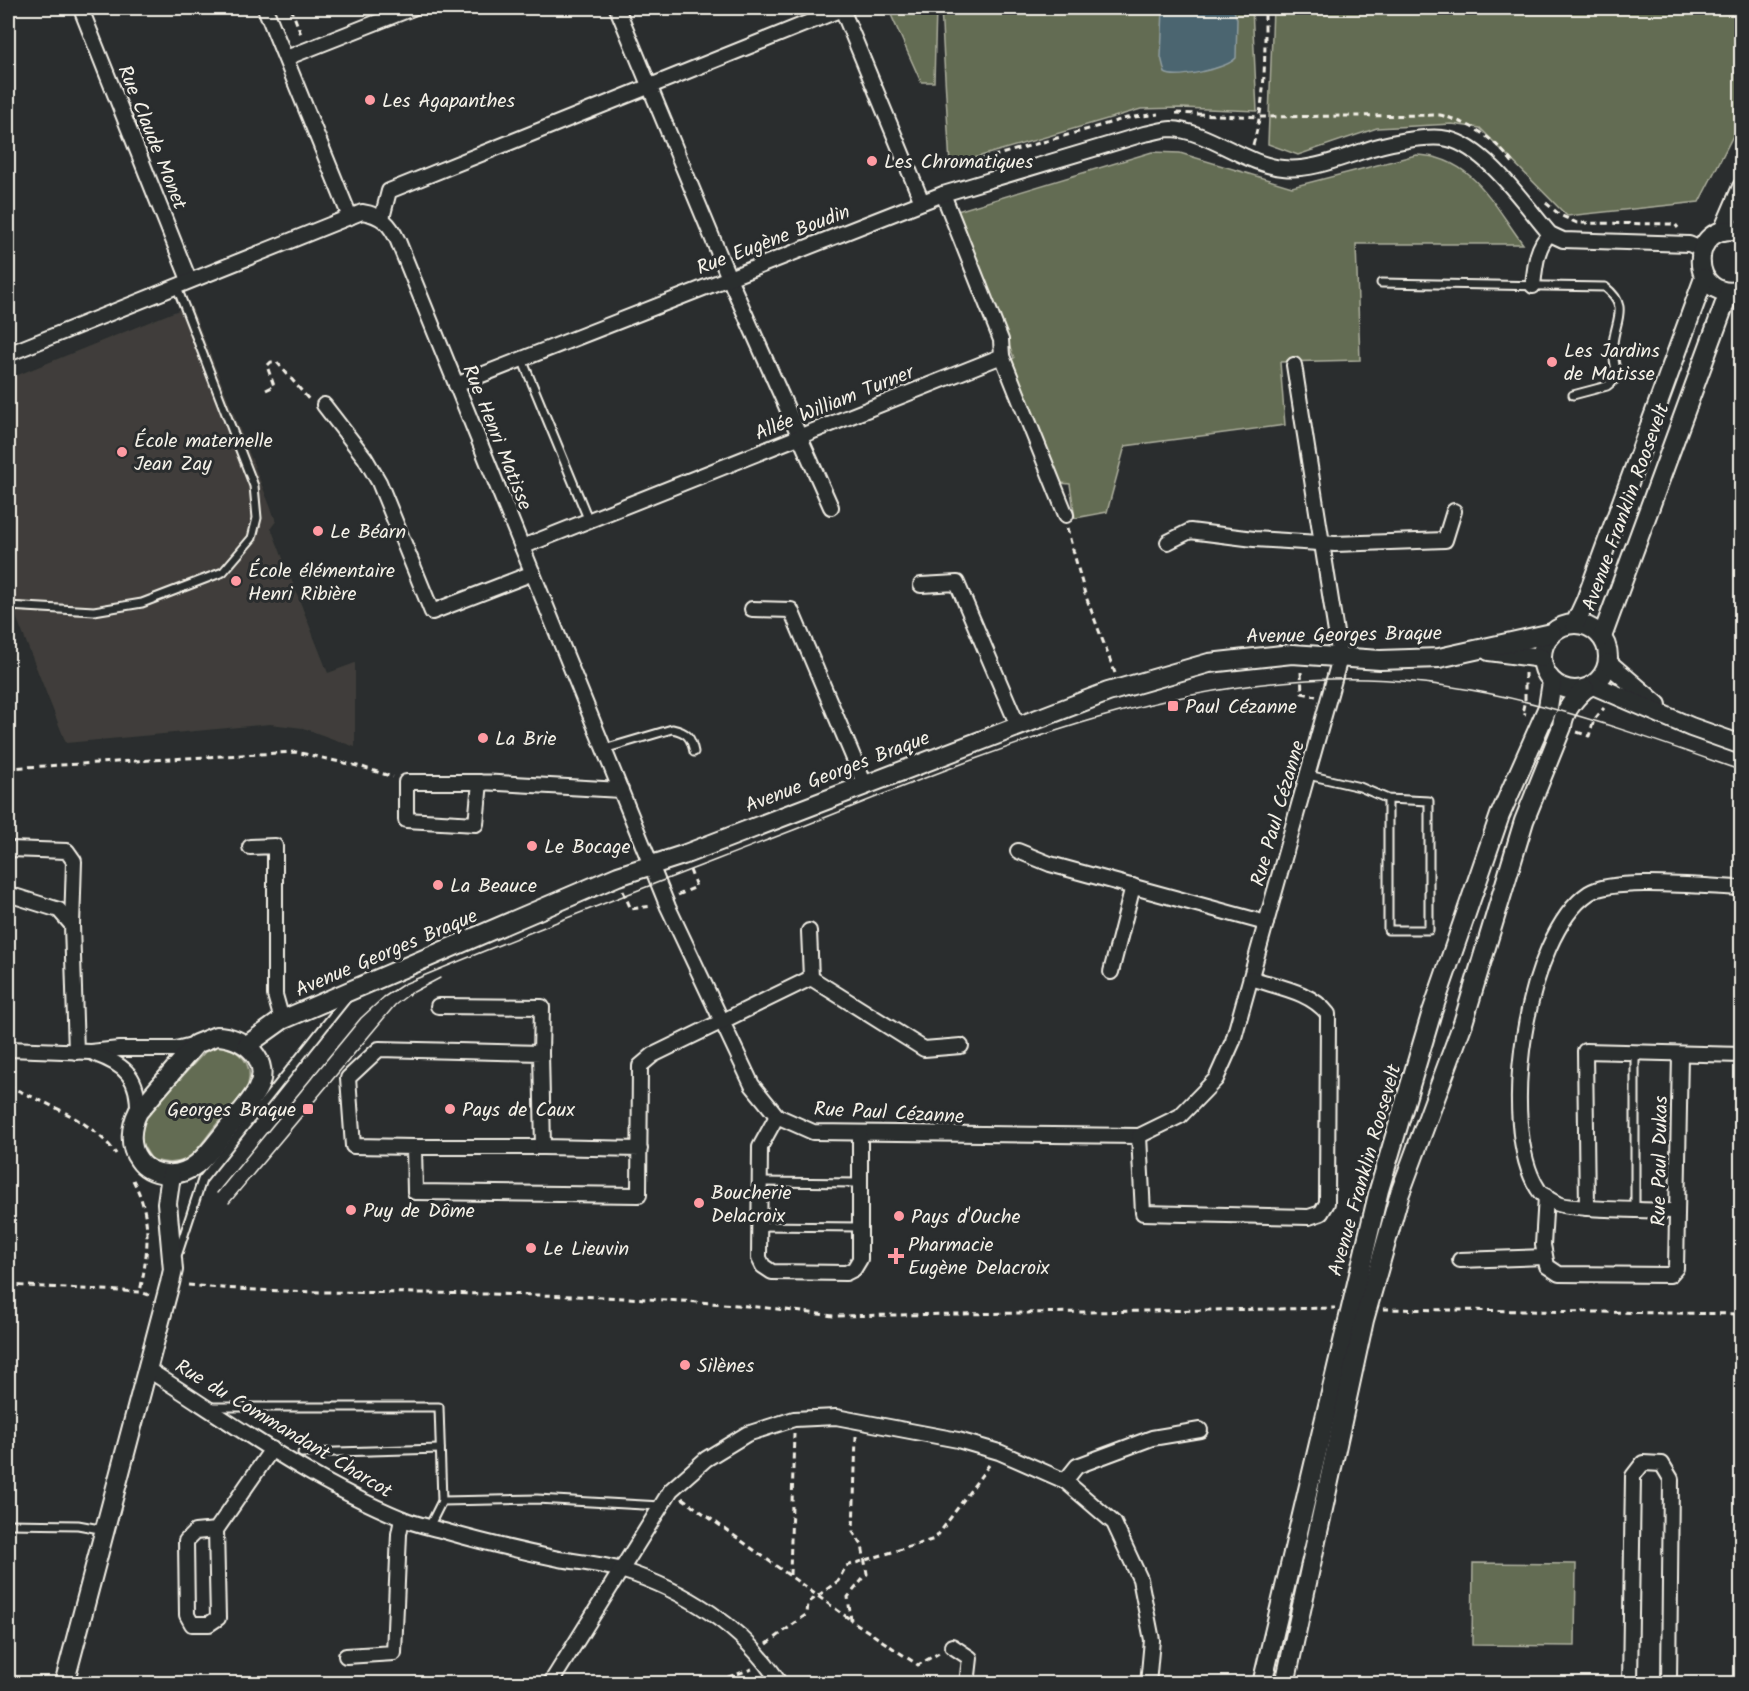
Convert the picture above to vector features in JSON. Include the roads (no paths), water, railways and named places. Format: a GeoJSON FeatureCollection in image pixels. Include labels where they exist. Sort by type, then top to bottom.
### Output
{"type":"FeatureCollection","features":[{"type":"Feature","properties":{"kind":"street","name":"Rue Claude Monet"},"geometry":{"type":"LineString","coordinates":[[83,8],[83,15],[183,283]]}},
{"type":"Feature","properties":{"kind":"street"},"geometry":{"type":"LineString","coordinates":[[265,8],[350,217]]}},
{"type":"Feature","properties":{"kind":"street"},"geometry":{"type":"LineString","coordinates":[[286,58],[413,8]]}},
{"type":"Feature","properties":{"kind":"street"},"geometry":{"type":"LineString","coordinates":[[617,8],[729,278],[831,507]]}},
{"type":"Feature","properties":{"kind":"street"},"geometry":{"type":"LineString","coordinates":[[8,354],[362,212],[382,218],[389,191],[842,9],[922,202]]}},
{"type":"Feature","properties":{"kind":"street","name":"Rue Eugène Boudin"},"geometry":{"type":"LineString","coordinates":[[456,385],[943,194],[1144,134],[1172,129],[1196,135],[1249,158],[1282,168],[1306,168],[1387,143],[1447,138],[1471,148],[1487,162],[1550,234]]}},
{"type":"Feature","properties":{"kind":"street"},"geometry":{"type":"LineString","coordinates":[[1723,231],[1742,186]]}},
{"type":"Feature","properties":{"kind":"street"},"geometry":{"type":"LineString","coordinates":[[943,194],[1000,340],[1002,356],[1066,515]]}},
{"type":"Feature","properties":{"kind":"street","name":"Rue Henri Matisse"},"geometry":{"type":"LineString","coordinates":[[382,218],[392,228],[398,242],[651,865]]}},
{"type":"Feature","properties":{"kind":"street"},"geometry":{"type":"LineString","coordinates":[[1735,291],[1715,288],[1704,278],[1699,264],[1701,249],[1714,235],[1723,231],[1742,232]]}},
{"type":"Feature","properties":{"kind":"street"},"geometry":{"type":"LineString","coordinates":[[1533,285],[1535,264],[1543,240],[1550,234],[1563,240],[1689,244],[1701,249]]}},
{"type":"Feature","properties":{"kind":"street","name":"Avenue Franklin Roosevelt"},"geometry":{"type":"LineString","coordinates":[[1575,624],[1586,600],[1704,278]]}},
{"type":"Feature","properties":{"kind":"street","name":"Avenue Franklin Roosevelt"},"geometry":{"type":"LineString","coordinates":[[1602,637],[1735,291]]}},
{"type":"Feature","properties":{"kind":"street","name":"Allée William Turner"},"geometry":{"type":"LineString","coordinates":[[522,547],[1002,356]]}},
{"type":"Feature","properties":{"kind":"street"},"geometry":{"type":"LineString","coordinates":[[1294,365],[1340,658]]}},
{"type":"Feature","properties":{"kind":"street"},"geometry":{"type":"LineString","coordinates":[[324,405],[365,458],[379,482],[432,612],[533,573]]}},
{"type":"Feature","properties":{"kind":"street"},"geometry":{"type":"LineString","coordinates":[[1168,542],[1190,531],[1254,539],[1322,543],[1445,540],[1454,511]]}},
{"type":"Feature","properties":{"kind":"street"},"geometry":{"type":"LineString","coordinates":[[921,585],[957,583],[1018,726]]}},
{"type":"Feature","properties":{"kind":"street"},"geometry":{"type":"LineString","coordinates":[[752,609],[792,610],[865,785]]}},
{"type":"Feature","properties":{"kind":"street"},"geometry":{"type":"LineString","coordinates":[[1575,624],[1590,627],[1602,637],[1606,645],[1608,663],[1605,672],[1589,687],[1573,691],[1551,681],[1532,657],[1552,633],[1559,628],[1575,624]]}},
{"type":"Feature","properties":{"kind":"street","name":"Avenue Georges Braque"},"geometry":{"type":"LineString","coordinates":[[247,1045],[282,1020],[352,992],[618,876],[1121,688],[1209,663],[1235,659],[1292,654],[1380,660],[1439,658],[1552,633]]}},
{"type":"Feature","properties":{"kind":"street","name":"Avenue Georges Braque"},"geometry":{"type":"LineString","coordinates":[[1472,649],[1532,657]]}},
{"type":"Feature","properties":{"kind":"street","name":"Rue Paul Cézanne"},"geometry":{"type":"LineString","coordinates":[[651,865],[752,1085],[777,1116],[813,1132],[860,1135],[1139,1136],[1180,1116],[1216,1079],[1233,1041],[1340,658]]}},
{"type":"Feature","properties":{"kind":"street"},"geometry":{"type":"LineString","coordinates":[[1608,663],[1671,718]]}},
{"type":"Feature","properties":{"kind":"street","name":"Avenue Franklin Roosevelt"},"geometry":{"type":"LineString","coordinates":[[1262,1683],[1349,1308],[1379,1190],[1431,1015],[1500,815],[1548,707],[1551,681]]}},
{"type":"Feature","properties":{"kind":"street"},"geometry":{"type":"LineString","coordinates":[[1589,687],[1742,745]]}},
{"type":"Feature","properties":{"kind":"street","name":"Avenue Franklin Roosevelt"},"geometry":{"type":"LineString","coordinates":[[1285,1683],[1367,1309],[1400,1193],[1463,1023],[1524,821],[1562,727],[1563,718],[1576,697],[1589,687]]}},
{"type":"Feature","properties":{"kind":"street"},"geometry":{"type":"LineString","coordinates":[[480,782],[476,824],[406,820],[406,782],[480,782],[621,790]]}},
{"type":"Feature","properties":{"kind":"street"},"geometry":{"type":"LineString","coordinates":[[250,847],[275,846],[275,995],[282,1020]]}},
{"type":"Feature","properties":{"kind":"street"},"geometry":{"type":"LineString","coordinates":[[8,852],[10,849],[67,851],[74,861],[72,925],[83,1052]]}},
{"type":"Feature","properties":{"kind":"street"},"geometry":{"type":"LineString","coordinates":[[1018,851],[1050,864],[1266,923]]}},
{"type":"Feature","properties":{"kind":"street"},"geometry":{"type":"LineString","coordinates":[[1677,1211],[1559,1205],[1539,1191],[1519,1132],[1518,1074],[1527,1017],[1551,941],[1570,910],[1590,892],[1613,884],[1742,888]]}},
{"type":"Feature","properties":{"kind":"street"},"geometry":{"type":"LineString","coordinates":[[1111,972],[1133,886]]}},
{"type":"Feature","properties":{"kind":"street"},"geometry":{"type":"LineString","coordinates":[[8,894],[59,910],[72,925]]}},
{"type":"Feature","properties":{"kind":"street"},"geometry":{"type":"LineString","coordinates":[[809,931],[811,978]]}},
{"type":"Feature","properties":{"kind":"street"},"geometry":{"type":"LineString","coordinates":[[414,1147],[415,1192],[639,1195],[640,1066],[653,1055],[811,978]]}},
{"type":"Feature","properties":{"kind":"street"},"geometry":{"type":"LineString","coordinates":[[811,978],[924,1049],[961,1046]]}},
{"type":"Feature","properties":{"kind":"street"},"geometry":{"type":"LineString","coordinates":[[1139,1136],[1143,1213],[1309,1218],[1321,1213],[1327,1203],[1330,1027],[1328,1014],[1321,1005],[1306,996],[1251,978]]}},
{"type":"Feature","properties":{"kind":"street"},"geometry":{"type":"LineString","coordinates":[[438,1006],[542,1007],[543,1147]]}},
{"type":"Feature","properties":{"kind":"street"},"geometry":{"type":"LineString","coordinates":[[8,1049],[83,1052],[119,1049],[176,1049],[216,1036],[229,1036],[247,1045],[260,1067],[259,1099],[209,1161],[171,1175],[155,1172],[138,1160],[131,1138],[133,1123],[138,1112],[196,1044]]}},
{"type":"Feature","properties":{"kind":"street"},"geometry":{"type":"LineString","coordinates":[[541,1053],[379,1049],[348,1078],[353,1146],[640,1149]]}},
{"type":"Feature","properties":{"kind":"street"},"geometry":{"type":"LineString","coordinates":[[1587,1208],[1585,1051],[1742,1055]]}},
{"type":"Feature","properties":{"kind":"street"},"geometry":{"type":"LineString","coordinates":[[83,1052],[122,1066],[130,1076],[137,1093],[138,1112]]}},
{"type":"Feature","properties":{"kind":"street","name":"Rue Paul Dukas"},"geometry":{"type":"LineString","coordinates":[[1545,1257],[1547,1266],[1559,1274],[1670,1275],[1676,1268],[1680,1054]]}},
{"type":"Feature","properties":{"kind":"street"},"geometry":{"type":"LineString","coordinates":[[777,1116],[760,1147],[759,1258],[763,1266],[772,1272],[846,1273],[855,1269],[860,1259],[860,1135]]}},
{"type":"Feature","properties":{"kind":"street"},"geometry":{"type":"LineString","coordinates":[[64,1683],[169,1284],[167,1203],[171,1175]]}},
{"type":"Feature","properties":{"kind":"street"},"geometry":{"type":"LineString","coordinates":[[1460,1260],[1545,1257],[1543,1245],[1546,1196]]}},
{"type":"Feature","properties":{"kind":"street","name":"Rue du Commandant Charcot"},"geometry":{"type":"LineString","coordinates":[[147,1369],[272,1449],[344,1491],[402,1519],[507,1549],[621,1570],[697,1603],[740,1635],[768,1664],[780,1683]]}},
{"type":"Feature","properties":{"kind":"street"},"geometry":{"type":"LineString","coordinates":[[550,1683],[671,1490],[706,1459],[747,1434],[794,1419],[857,1419],[931,1433],[999,1452],[1065,1481],[1114,1523],[1140,1579],[1152,1640],[1148,1683]]}},
{"type":"Feature","properties":{"kind":"street"},"geometry":{"type":"LineString","coordinates":[[1065,1481],[1077,1466],[1152,1438],[1200,1430]]}},
{"type":"Feature","properties":{"kind":"street"},"geometry":{"type":"LineString","coordinates":[[216,1530],[195,1532],[186,1541],[187,1615],[192,1624],[209,1624],[218,1618],[216,1530],[272,1449]]}},
{"type":"Feature","properties":{"kind":"street"},"geometry":{"type":"LineString","coordinates":[[1630,1683],[1633,1476],[1643,1463],[1662,1464],[1671,1479],[1669,1683]]}},
{"type":"Feature","properties":{"kind":"street","name":"Rue du Commandant Charcot"},"geometry":{"type":"LineString","coordinates":[[345,1656],[394,1653],[399,1534],[402,1519]]}},
{"type":"Feature","properties":{"kind":"street"},"geometry":{"type":"LineString","coordinates":[[952,1646],[970,1658],[967,1683]]}},
{"type":"Feature","properties":{"kind":"lane"},"geometry":{"type":"LineString","coordinates":[[8,606],[94,611],[142,603],[223,572],[252,538],[257,518],[254,486],[183,283]]}},
{"type":"Feature","properties":{"kind":"lane"},"geometry":{"type":"LineString","coordinates":[[1381,283],[1605,287],[1614,293],[1620,307],[1619,323],[1613,341],[1617,378],[1607,386],[1574,395]]}},
{"type":"Feature","properties":{"kind":"lane"},"geometry":{"type":"LineString","coordinates":[[522,359],[589,521]]}},
{"type":"Feature","properties":{"kind":"lane"},"geometry":{"type":"LineString","coordinates":[[604,749],[672,729],[684,731],[691,739],[694,752]]}},
{"type":"Feature","properties":{"kind":"lane"},"geometry":{"type":"LineString","coordinates":[[1308,775],[1360,787],[1388,799],[1429,801],[1429,930],[1388,930],[1388,799]]}},
{"type":"Feature","properties":{"kind":"lane"},"geometry":{"type":"LineString","coordinates":[[259,1099],[352,992]]}},
{"type":"Feature","properties":{"kind":"lane"},"geometry":{"type":"LineString","coordinates":[[1635,1053],[1635,1208]]}},
{"type":"Feature","properties":{"kind":"lane"},"geometry":{"type":"LineString","coordinates":[[169,1284],[209,1161]]}},
{"type":"Feature","properties":{"kind":"lane"},"geometry":{"type":"LineString","coordinates":[[760,1182],[860,1183]]}},
{"type":"Feature","properties":{"kind":"lane"},"geometry":{"type":"LineString","coordinates":[[759,1226],[860,1227]]}},
{"type":"Feature","properties":{"kind":"lane"},"geometry":{"type":"LineString","coordinates":[[204,1407],[439,1407],[442,1501],[429,1527]]}},
{"type":"Feature","properties":{"kind":"lane"},"geometry":{"type":"LineString","coordinates":[[302,1453],[440,1449]]}},
{"type":"Feature","properties":{"kind":"lane"},"geometry":{"type":"LineString","coordinates":[[442,1501],[537,1499],[661,1506]]}},
{"type":"Feature","properties":{"kind":"lane"},"geometry":{"type":"LineString","coordinates":[[8,1524],[78,1525],[105,1530]]}},
{"type":"Feature","properties":{"kind":"water"},"geometry":{"type":"Polygon","coordinates":[[[1163,8],[1233,8],[1237,19],[1236,58],[1223,66],[1201,72],[1179,75],[1165,73],[1161,57],[1163,8]]]}},
{"type":"Feature","properties":{"kind":"tram line"},"geometry":{"type":"LineString","coordinates":[[217,1193],[361,1018],[384,997],[404,984],[931,776],[1072,726],[1144,706],[1217,690],[1291,681],[1366,679],[1415,682],[1511,698],[1557,710],[1742,771]]}},
{"type":"Feature","properties":{"kind":"tram line"},"geometry":{"type":"LineString","coordinates":[[229,1203],[395,1005],[408,995],[440,978]]}},
{"type":"Feature","properties":{"kind":"place","name":"Les Agapanthes"},"geometry":{"type":"Point","coordinates":[370,100]}},
{"type":"Feature","properties":{"kind":"place","name":"Les Chromatiques"},"geometry":{"type":"Point","coordinates":[872,161]}},
{"type":"Feature","properties":{"kind":"place","name":"Les Jardins de Matisse"},"geometry":{"type":"Point","coordinates":[1552,362]}},
{"type":"Feature","properties":{"kind":"place","name":"École maternelle Jean Zay"},"geometry":{"type":"Point","coordinates":[122,452]}},
{"type":"Feature","properties":{"kind":"place","name":"Le Béarn"},"geometry":{"type":"Point","coordinates":[318,531]}},
{"type":"Feature","properties":{"kind":"place","name":"École élémentaire Henri Ribière"},"geometry":{"type":"Point","coordinates":[236,581]}},
{"type":"Feature","properties":{"kind":"place","name":"Paul Cézanne"},"geometry":{"type":"Point","coordinates":[1173,706]}},
{"type":"Feature","properties":{"kind":"place","name":"La Brie"},"geometry":{"type":"Point","coordinates":[483,738]}},
{"type":"Feature","properties":{"kind":"place","name":"Le Bocage"},"geometry":{"type":"Point","coordinates":[532,846]}},
{"type":"Feature","properties":{"kind":"place","name":"La Beauce"},"geometry":{"type":"Point","coordinates":[438,885]}},
{"type":"Feature","properties":{"kind":"place","name":"Georges Braque"},"geometry":{"type":"Point","coordinates":[308,1109]}},
{"type":"Feature","properties":{"kind":"place","name":"Pays de Caux"},"geometry":{"type":"Point","coordinates":[450,1109]}},
{"type":"Feature","properties":{"kind":"place","name":"Boucherie Delacroix"},"geometry":{"type":"Point","coordinates":[699,1203]}},
{"type":"Feature","properties":{"kind":"place","name":"Puy de Dôme"},"geometry":{"type":"Point","coordinates":[351,1210]}},
{"type":"Feature","properties":{"kind":"place","name":"Pays d'Ouche"},"geometry":{"type":"Point","coordinates":[899,1216]}},
{"type":"Feature","properties":{"kind":"place","name":"Le Lieuvin"},"geometry":{"type":"Point","coordinates":[531,1248]}},
{"type":"Feature","properties":{"kind":"place","name":"Pharmacie Eugène Delacroix"},"geometry":{"type":"Point","coordinates":[896,1256]}},
{"type":"Feature","properties":{"kind":"place","name":"Silènes"},"geometry":{"type":"Point","coordinates":[685,1365]}}]}
